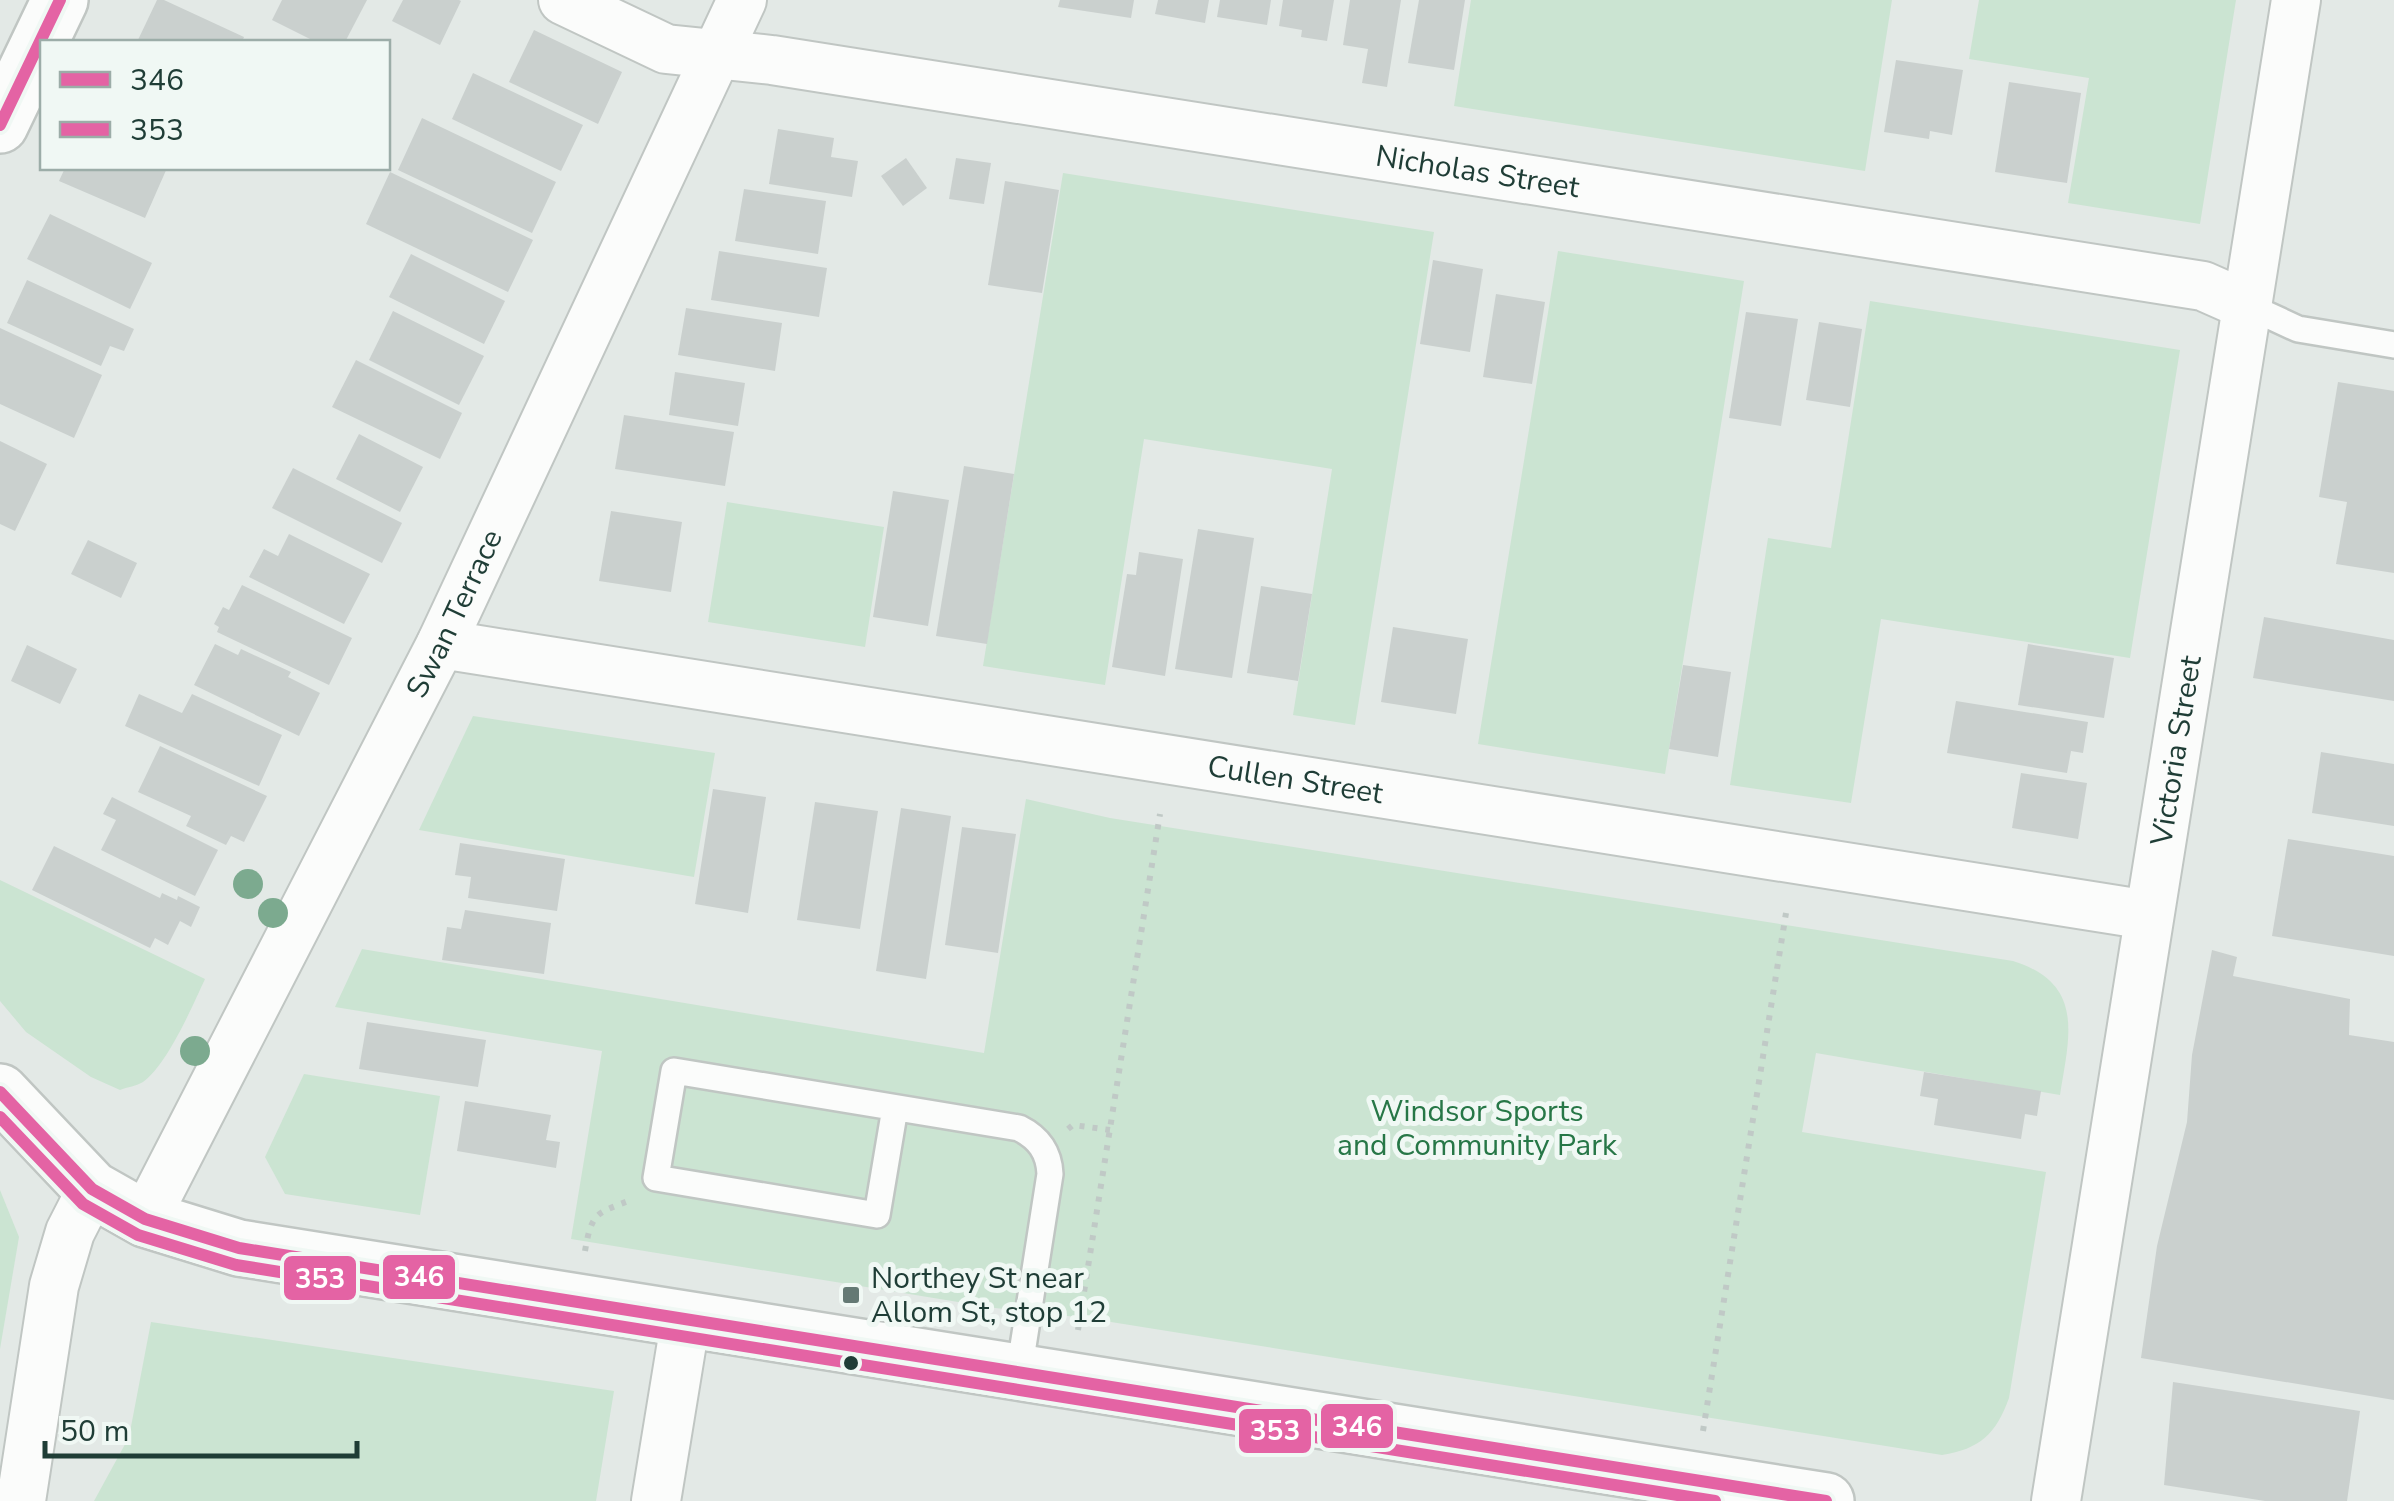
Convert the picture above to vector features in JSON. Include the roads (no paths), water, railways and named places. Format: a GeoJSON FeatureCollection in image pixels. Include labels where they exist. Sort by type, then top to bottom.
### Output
{"type":"FeatureCollection","features":[{"type":"Feature","properties":{"kind":"street"},"geometry":{"type":"LineString","coordinates":[[41,40],[60,0]]}},
{"type":"Feature","properties":{"kind":"street","name":"Nicholas Street"},"geometry":{"type":"LineString","coordinates":[[562,0],[666,49],[792,63],[2203,286],[2246,306]]}},
{"type":"Feature","properties":{"kind":"street","name":"Swan Terrace"},"geometry":{"type":"LineString","coordinates":[[145,1219],[441,644],[742,0]]}},
{"type":"Feature","properties":{"kind":"street","name":"Victoria Street"},"geometry":{"type":"LineString","coordinates":[[2056,1501],[2296,0]]}},
{"type":"Feature","properties":{"kind":"street"},"geometry":{"type":"LineString","coordinates":[[0,125],[40,42]]}},
{"type":"Feature","properties":{"kind":"street","name":"Cullen Street"},"geometry":{"type":"LineString","coordinates":[[441,644],[2148,915]]}},
{"type":"Feature","properties":{"kind":"street"},"geometry":{"type":"LineString","coordinates":[[0,1092],[92,1189],[145,1219],[240,1248],[1826,1501]]}},
{"type":"Feature","properties":{"kind":"street"},"geometry":{"type":"LineString","coordinates":[[21,1501],[54,1286],[70,1232],[92,1189]]}},
{"type":"Feature","properties":{"kind":"street"},"geometry":{"type":"LineString","coordinates":[[656,1501],[686,1318]]}},
{"type":"Feature","properties":{"kind":"lane","name":"Nicholas Street"},"geometry":{"type":"LineString","coordinates":[[2246,306],[2298,329],[2394,345]]}},
{"type":"Feature","properties":{"kind":"lane"},"geometry":{"type":"LineString","coordinates":[[895,1108],[877,1215],[656,1178],[674,1071],[1019,1128],[1046,1152],[1050,1174],[1019,1372]]}},
{"type":"Feature","properties":{"kind":"place","name":"Northey St near Allom St, stop 12"},"geometry":{"type":"Point","coordinates":[851,1295]}},
{"type":"Feature","properties":{"kind":"park label","name":"Windsor Sports and Community Park"},"geometry":{"type":"Point","coordinates":[1477,1128]}}]}
